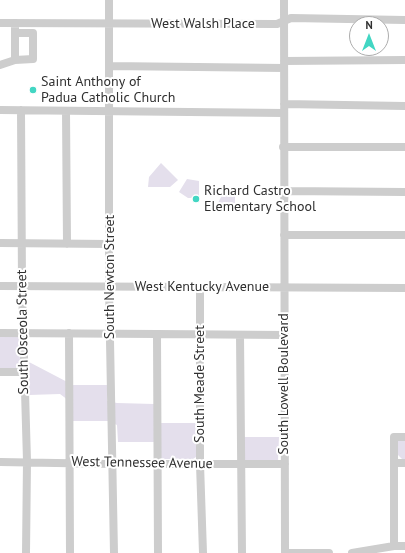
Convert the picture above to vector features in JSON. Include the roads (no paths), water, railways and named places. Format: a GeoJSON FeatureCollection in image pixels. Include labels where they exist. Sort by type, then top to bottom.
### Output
{"type":"FeatureCollection","features":[{"type":"Feature","properties":{"kind":"street","name":"South Newton Street"},"geometry":{"type":"LineString","coordinates":[[109,0],[109,286],[114,553]]}},
{"type":"Feature","properties":{"kind":"street","name":"South Lowell Boulevard"},"geometry":{"type":"LineString","coordinates":[[284,0],[283,148],[285,190],[285,553]]}},
{"type":"Feature","properties":{"kind":"street","name":"West Walsh Place"},"geometry":{"type":"LineString","coordinates":[[0,23],[277,24],[291,18],[405,20]]}},
{"type":"Feature","properties":{"kind":"street"},"geometry":{"type":"LineString","coordinates":[[15,23],[15,60]]}},
{"type":"Feature","properties":{"kind":"street"},"geometry":{"type":"LineString","coordinates":[[0,65],[15,60],[33,60],[32,33],[15,33]]}},
{"type":"Feature","properties":{"kind":"street"},"geometry":{"type":"LineString","coordinates":[[109,66],[284,64],[405,60]]}},
{"type":"Feature","properties":{"kind":"street"},"geometry":{"type":"LineString","coordinates":[[0,110],[109,111],[405,106]]}},
{"type":"Feature","properties":{"kind":"street","name":"South Osceola Street"},"geometry":{"type":"LineString","coordinates":[[21,110],[22,286],[27,461],[26,553]]}},
{"type":"Feature","properties":{"kind":"street"},"geometry":{"type":"LineString","coordinates":[[66,111],[67,244]]}},
{"type":"Feature","properties":{"kind":"street"},"geometry":{"type":"LineString","coordinates":[[283,148],[405,147]]}},
{"type":"Feature","properties":{"kind":"street"},"geometry":{"type":"LineString","coordinates":[[285,190],[405,192]]}},
{"type":"Feature","properties":{"kind":"street"},"geometry":{"type":"LineString","coordinates":[[284,235],[405,235]]}},
{"type":"Feature","properties":{"kind":"street"},"geometry":{"type":"LineString","coordinates":[[0,244],[109,244]]}},
{"type":"Feature","properties":{"kind":"street","name":"West Kentucky Avenue"},"geometry":{"type":"LineString","coordinates":[[0,286],[405,288]]}},
{"type":"Feature","properties":{"kind":"street","name":"South Meade Street"},"geometry":{"type":"LineString","coordinates":[[200,287],[200,464],[203,553]]}},
{"type":"Feature","properties":{"kind":"street"},"geometry":{"type":"LineString","coordinates":[[0,333],[110,332],[284,335]]}},
{"type":"Feature","properties":{"kind":"street"},"geometry":{"type":"LineString","coordinates":[[69,333],[70,553]]}},
{"type":"Feature","properties":{"kind":"street"},"geometry":{"type":"LineString","coordinates":[[157,334],[158,553]]}},
{"type":"Feature","properties":{"kind":"street"},"geometry":{"type":"LineString","coordinates":[[240,335],[242,553]]}},
{"type":"Feature","properties":{"kind":"street"},"geometry":{"type":"LineString","coordinates":[[0,372],[24,372]]}},
{"type":"Feature","properties":{"kind":"street"},"geometry":{"type":"LineString","coordinates":[[394,546],[394,437],[405,437]]}},
{"type":"Feature","properties":{"kind":"street","name":"West Tennessee Avenue"},"geometry":{"type":"LineString","coordinates":[[0,462],[27,461],[112,464],[285,464]]}},
{"type":"Feature","properties":{"kind":"street"},"geometry":{"type":"LineString","coordinates":[[394,463],[405,463]]}},
{"type":"Feature","properties":{"kind":"street"},"geometry":{"type":"LineString","coordinates":[[352,553],[394,546],[405,546]]}},
{"type":"Feature","properties":{"kind":"street"},"geometry":{"type":"LineString","coordinates":[[285,553],[330,553]]}},
{"type":"Feature","properties":{"kind":"place","name":"Saint Anthony of Padua Catholic Church"},"geometry":{"type":"Point","coordinates":[33,90]}},
{"type":"Feature","properties":{"kind":"place","name":"Richard Castro Elementary School"},"geometry":{"type":"Point","coordinates":[196,199]}}]}
